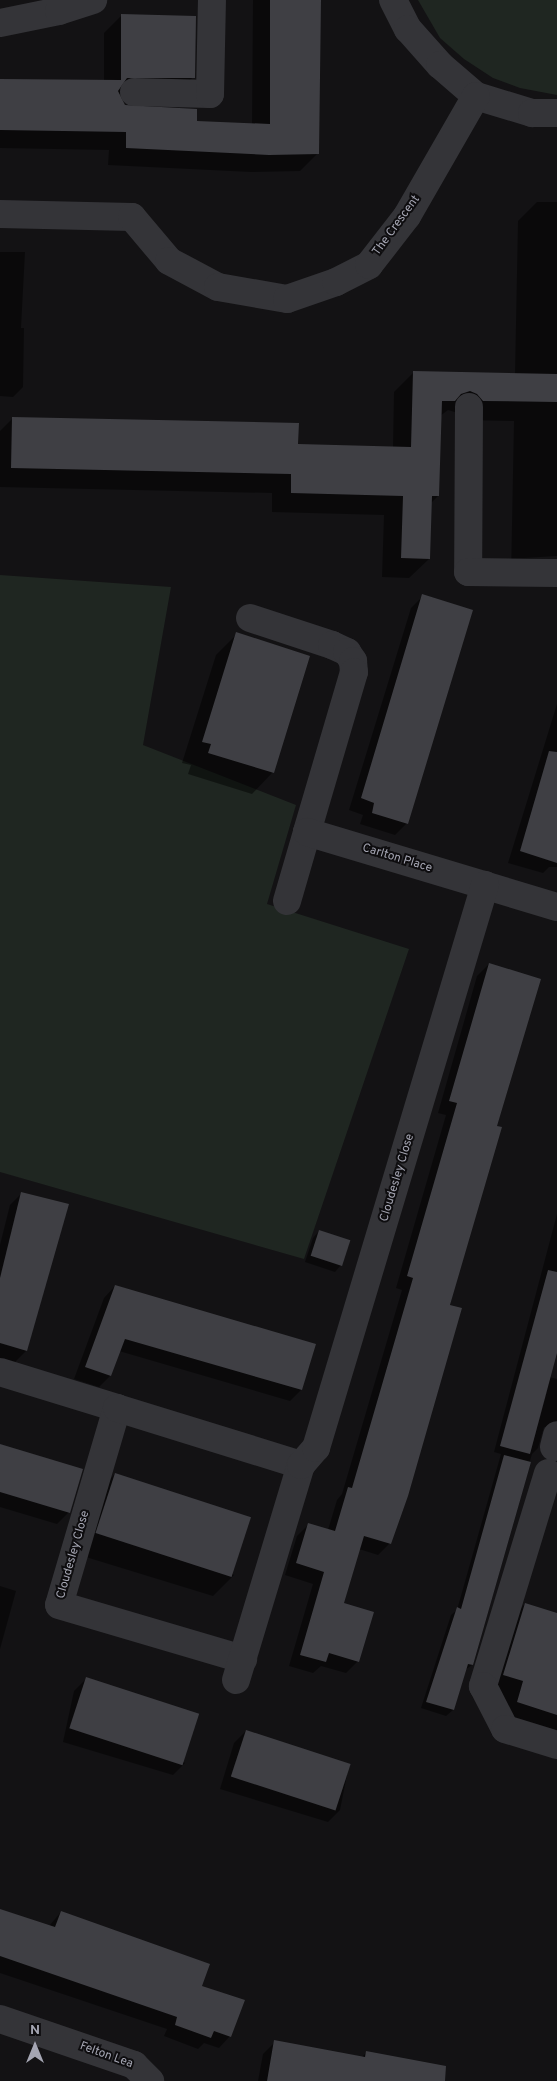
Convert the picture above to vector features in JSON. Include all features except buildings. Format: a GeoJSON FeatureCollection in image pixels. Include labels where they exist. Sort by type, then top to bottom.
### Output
{"type":"FeatureCollection","features":[{"type":"Feature","properties":{"kind":"street"},"geometry":{"type":"LineString","coordinates":[[0,23],[27,19],[92,0]]}},
{"type":"Feature","properties":{"kind":"street"},"geometry":{"type":"LineString","coordinates":[[134,92],[210,94],[212,0]]}},
{"type":"Feature","properties":{"kind":"street"},"geometry":{"type":"LineString","coordinates":[[393,0],[408,29],[440,65],[476,96],[532,113],[557,113]]}},
{"type":"Feature","properties":{"kind":"street","name":"The Crescent"},"geometry":{"type":"LineString","coordinates":[[0,214],[132,217],[169,261],[218,287],[287,299],[336,282],[369,265],[407,216],[476,96]]}},
{"type":"Feature","properties":{"kind":"street"},"geometry":{"type":"LineString","coordinates":[[469,407],[468,572],[557,573]]}},
{"type":"Feature","properties":{"kind":"street"},"geometry":{"type":"LineString","coordinates":[[250,618],[332,645],[347,652],[353,660],[354,672],[287,901]]}},
{"type":"Feature","properties":{"kind":"street","name":"Carlton Place"},"geometry":{"type":"LineString","coordinates":[[307,832],[557,908]]}},
{"type":"Feature","properties":{"kind":"street","name":"Cloudesley Close"},"geometry":{"type":"LineString","coordinates":[[117,1408],[59,1605],[239,1669],[301,1465],[316,1448],[485,886]]}},
{"type":"Feature","properties":{"kind":"street"},"geometry":{"type":"LineString","coordinates":[[0,1372],[301,1465]]}},
{"type":"Feature","properties":{"kind":"street"},"geometry":{"type":"LineString","coordinates":[[548,1473],[483,1686],[505,1729],[557,1745]]}},
{"type":"Feature","properties":{"kind":"street","name":"Felton Lea"},"geometry":{"type":"LineString","coordinates":[[0,2019],[134,2065],[150,2081]]}},
{"type":"Feature","properties":{"kind":"shaded area"},"geometry":{"type":"Polygon","coordinates":[[[418,0],[557,0],[557,95],[520,88],[493,78],[464,59],[440,38],[418,0]]]}},
{"type":"Feature","properties":{"kind":"shaded area"},"geometry":{"type":"Polygon","coordinates":[[[0,575],[171,587],[143,745],[296,805],[267,904],[409,949],[304,1259],[0,1172],[0,575]]]}}]}
